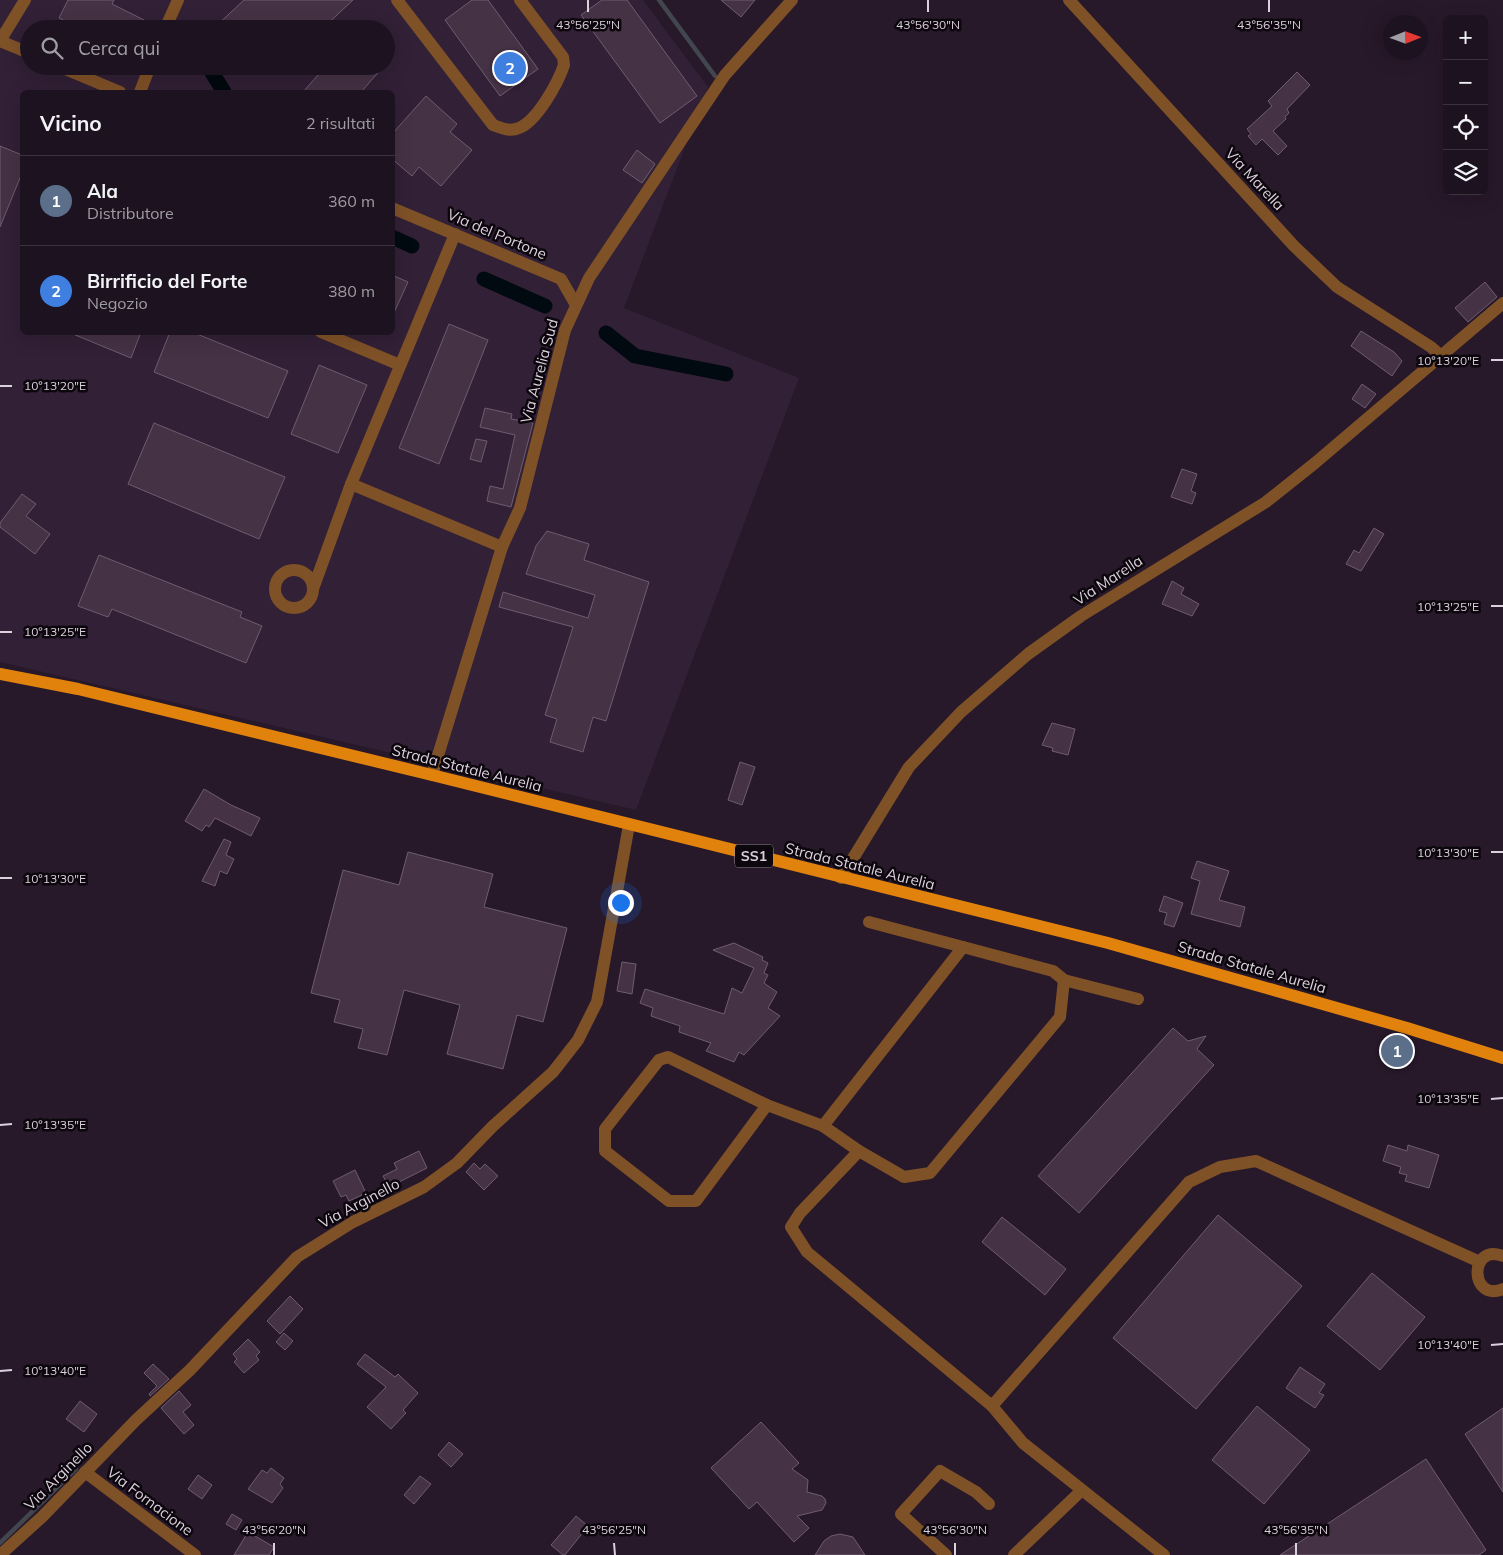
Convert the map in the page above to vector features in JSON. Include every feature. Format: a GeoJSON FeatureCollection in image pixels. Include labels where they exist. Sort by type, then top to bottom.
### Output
{"type":"FeatureCollection","features":[{"type":"Feature","properties":{"kind":"main road","name":"Strada Statale Aurelia"},"geometry":{"type":"LineString","coordinates":[[0,674],[78,689],[1108,943],[1407,1028],[1503,1058]]}},
{"type":"Feature","properties":{"kind":"street"},"geometry":{"type":"LineString","coordinates":[[20,50],[0,41],[25,0]]}},
{"type":"Feature","properties":{"kind":"street"},"geometry":{"type":"LineString","coordinates":[[169,20],[178,0]]}},
{"type":"Feature","properties":{"kind":"street"},"geometry":{"type":"LineString","coordinates":[[397,0],[493,124],[506,130],[519,129],[534,118],[564,65],[563,57],[520,0]]}},
{"type":"Feature","properties":{"kind":"street","name":"Via Aurelia Sud"},"geometry":{"type":"LineString","coordinates":[[432,775],[502,547],[520,508],[565,330],[576,304],[590,278],[725,75],[792,0]]}},
{"type":"Feature","properties":{"kind":"street","name":"Via Marella"},"geometry":{"type":"LineString","coordinates":[[1069,0],[1294,246],[1337,287],[1431,347],[1440,355]]}},
{"type":"Feature","properties":{"kind":"street"},"geometry":{"type":"LineString","coordinates":[[79,75],[115,90]]}},
{"type":"Feature","properties":{"kind":"street"},"geometry":{"type":"LineString","coordinates":[[141,90],[147,75]]}},
{"type":"Feature","properties":{"kind":"street","name":"Via del Portone"},"geometry":{"type":"LineString","coordinates":[[395,209],[561,279],[576,304]]}},
{"type":"Feature","properties":{"kind":"street"},"geometry":{"type":"LineString","coordinates":[[313,589],[351,484],[455,234]]}},
{"type":"Feature","properties":{"kind":"street","name":"Via Marella"},"geometry":{"type":"LineString","coordinates":[[840,878],[909,766],[961,712],[1028,654],[1081,616],[1266,502],[1315,463],[1503,302]]}},
{"type":"Feature","properties":{"kind":"street"},"geometry":{"type":"LineString","coordinates":[[328,335],[400,365]]}},
{"type":"Feature","properties":{"kind":"street"},"geometry":{"type":"LineString","coordinates":[[351,484],[502,547]]}},
{"type":"Feature","properties":{"kind":"street","name":"Via Arginello"},"geometry":{"type":"LineString","coordinates":[[0,1555],[136,1420],[190,1370],[297,1257],[353,1222],[424,1187],[457,1163],[493,1126],[553,1072],[578,1040],[597,1002],[629,825]]}},
{"type":"Feature","properties":{"kind":"street"},"geometry":{"type":"LineString","coordinates":[[869,922],[1053,971],[1064,980],[1138,999]]}},
{"type":"Feature","properties":{"kind":"street"},"geometry":{"type":"LineString","coordinates":[[822,1126],[963,947]]}},
{"type":"Feature","properties":{"kind":"street"},"geometry":{"type":"LineString","coordinates":[[767,1105],[696,1201],[669,1201],[605,1151],[605,1129],[659,1060],[668,1058],[767,1105],[822,1126],[858,1151],[904,1177],[930,1173],[1060,1018],[1064,980]]}},
{"type":"Feature","properties":{"kind":"street"},"geometry":{"type":"LineString","coordinates":[[858,1151],[800,1213],[791,1227],[807,1252],[992,1406],[1023,1443],[1081,1491],[1164,1555]]}},
{"type":"Feature","properties":{"kind":"street"},"geometry":{"type":"LineString","coordinates":[[992,1406],[1189,1182],[1220,1167],[1256,1161],[1480,1262]]}},
{"type":"Feature","properties":{"kind":"street"},"geometry":{"type":"LineString","coordinates":[[1503,1256],[1489,1255],[1480,1262],[1476,1274],[1482,1285],[1493,1291],[1503,1289]]}},
{"type":"Feature","properties":{"kind":"street"},"geometry":{"type":"LineString","coordinates":[[946,1555],[901,1514],[921,1490],[940,1471],[976,1492],[989,1504]]}},
{"type":"Feature","properties":{"kind":"street","name":"Via Fornacione"},"geometry":{"type":"LineString","coordinates":[[85,1472],[195,1555]]}},
{"type":"Feature","properties":{"kind":"street"},"geometry":{"type":"LineString","coordinates":[[1014,1555],[1081,1491]]}},
{"type":"Feature","properties":{"kind":"shaded area"},"geometry":{"type":"Polygon","coordinates":[[[0,0],[643,0],[708,87],[624,308],[799,378],[636,810],[0,662],[0,0]]]}},
{"type":"Feature","properties":{"kind":"building"},"geometry":{"type":"Polygon","coordinates":[[[68,0],[114,0],[112,4],[144,20],[63,20],[59,18],[68,0]]]}},
{"type":"Feature","properties":{"kind":"building"},"geometry":{"type":"Polygon","coordinates":[[[244,0],[353,0],[332,20],[223,20],[244,0]]]}},
{"type":"Feature","properties":{"kind":"building"},"geometry":{"type":"Polygon","coordinates":[[[472,0],[488,0],[538,69],[500,96],[445,20],[472,0]]]}},
{"type":"Feature","properties":{"kind":"building"},"geometry":{"type":"Polygon","coordinates":[[[602,0],[627,0],[697,96],[660,123],[581,15],[602,0]]]}},
{"type":"Feature","properties":{"kind":"building"},"geometry":{"type":"Polygon","coordinates":[[[721,0],[755,0],[741,17],[721,0]]]}},
{"type":"Feature","properties":{"kind":"building"},"geometry":{"type":"Polygon","coordinates":[[[1297,72],[1310,85],[1287,109],[1289,113],[1285,117],[1286,119],[1273,131],[1287,146],[1278,155],[1262,139],[1256,145],[1248,136],[1251,134],[1247,129],[1272,106],[1268,101],[1297,72]]]}},
{"type":"Feature","properties":{"kind":"building"},"geometry":{"type":"Polygon","coordinates":[[[318,75],[376,75],[363,90],[305,90],[318,75]]]}},
{"type":"Feature","properties":{"kind":"building"},"geometry":{"type":"Polygon","coordinates":[[[426,96],[457,124],[450,132],[472,150],[441,186],[419,167],[412,176],[395,162],[395,131],[426,96]]]}},
{"type":"Feature","properties":{"kind":"building"},"geometry":{"type":"Polygon","coordinates":[[[0,146],[20,154],[20,178],[0,227],[0,146]]]}},
{"type":"Feature","properties":{"kind":"building"},"geometry":{"type":"Polygon","coordinates":[[[637,150],[655,164],[642,183],[623,170],[637,150]]]}},
{"type":"Feature","properties":{"kind":"building"},"geometry":{"type":"Polygon","coordinates":[[[395,276],[408,282],[395,310],[395,276]]]}},
{"type":"Feature","properties":{"kind":"building"},"geometry":{"type":"Polygon","coordinates":[[[1485,282],[1497,297],[1468,322],[1455,308],[1485,282]]]}},
{"type":"Feature","properties":{"kind":"building"},"geometry":{"type":"Polygon","coordinates":[[[449,324],[488,340],[439,464],[399,448],[449,324]]]}},
{"type":"Feature","properties":{"kind":"building"},"geometry":{"type":"Polygon","coordinates":[[[1361,331],[1394,352],[1402,361],[1392,376],[1351,346],[1361,331]]]}},
{"type":"Feature","properties":{"kind":"building"},"geometry":{"type":"Polygon","coordinates":[[[75,335],[140,335],[131,358],[75,335]]]}},
{"type":"Feature","properties":{"kind":"building"},"geometry":{"type":"Polygon","coordinates":[[[169,335],[199,335],[288,371],[268,418],[154,372],[169,335]]]}},
{"type":"Feature","properties":{"kind":"building"},"geometry":{"type":"Polygon","coordinates":[[[319,365],[367,385],[338,453],[291,434],[319,365]]]}},
{"type":"Feature","properties":{"kind":"building"},"geometry":{"type":"Polygon","coordinates":[[[1362,384],[1376,394],[1365,408],[1352,399],[1362,384]]]}},
{"type":"Feature","properties":{"kind":"building"},"geometry":{"type":"Polygon","coordinates":[[[485,408],[512,414],[511,419],[533,423],[511,507],[487,501],[490,486],[503,489],[515,435],[480,427],[485,408]]]}},
{"type":"Feature","properties":{"kind":"building"},"geometry":{"type":"Polygon","coordinates":[[[154,423],[285,477],[259,539],[128,484],[154,423]]]}},
{"type":"Feature","properties":{"kind":"building"},"geometry":{"type":"Polygon","coordinates":[[[476,439],[487,441],[481,462],[470,459],[476,439]]]}},
{"type":"Feature","properties":{"kind":"building"},"geometry":{"type":"Polygon","coordinates":[[[1182,469],[1197,474],[1191,491],[1196,493],[1192,504],[1171,497],[1182,469]]]}},
{"type":"Feature","properties":{"kind":"building"},"geometry":{"type":"Polygon","coordinates":[[[22,494],[36,504],[26,516],[50,534],[35,554],[0,527],[0,523],[22,494]]]}},
{"type":"Feature","properties":{"kind":"building"},"geometry":{"type":"Polygon","coordinates":[[[1374,528],[1384,534],[1361,571],[1346,564],[1354,550],[1359,553],[1374,528]]]}},
{"type":"Feature","properties":{"kind":"building"},"geometry":{"type":"Polygon","coordinates":[[[547,531],[589,544],[584,560],[649,582],[606,721],[593,717],[583,752],[550,742],[557,719],[545,715],[573,627],[499,607],[503,592],[588,618],[595,595],[526,574],[536,546],[547,531]]]}},
{"type":"Feature","properties":{"kind":"building"},"geometry":{"type":"Polygon","coordinates":[[[99,555],[242,612],[240,617],[262,626],[246,663],[112,609],[108,617],[78,606],[99,555]]]}},
{"type":"Feature","properties":{"kind":"building"},"geometry":{"type":"Polygon","coordinates":[[[1172,581],[1184,588],[1181,594],[1199,604],[1192,616],[1162,604],[1172,581]]]}},
{"type":"Feature","properties":{"kind":"building"},"geometry":{"type":"Polygon","coordinates":[[[1052,723],[1075,729],[1068,755],[1052,751],[1053,748],[1042,745],[1052,723]]]}},
{"type":"Feature","properties":{"kind":"building"},"geometry":{"type":"Polygon","coordinates":[[[740,762],[755,767],[742,805],[728,800],[740,762]]]}},
{"type":"Feature","properties":{"kind":"building"},"geometry":{"type":"Polygon","coordinates":[[[204,789],[231,805],[260,818],[251,836],[215,818],[209,827],[206,825],[202,831],[185,821],[204,789]]]}},
{"type":"Feature","properties":{"kind":"building"},"geometry":{"type":"Polygon","coordinates":[[[224,839],[231,842],[226,855],[234,859],[227,874],[220,871],[215,886],[202,881],[224,839]]]}},
{"type":"Feature","properties":{"kind":"building"},"geometry":{"type":"Polygon","coordinates":[[[408,852],[493,874],[484,907],[567,928],[543,1022],[517,1015],[503,1069],[447,1054],[460,1005],[404,990],[387,1055],[358,1048],[363,1029],[334,1022],[340,1000],[311,993],[343,870],[399,885],[408,852]]]}},
{"type":"Feature","properties":{"kind":"building"},"geometry":{"type":"Polygon","coordinates":[[[1197,861],[1229,871],[1219,900],[1245,907],[1240,927],[1191,914],[1200,881],[1191,878],[1197,861]]]}},
{"type":"Feature","properties":{"kind":"building"},"geometry":{"type":"Polygon","coordinates":[[[1164,896],[1183,903],[1174,927],[1164,924],[1167,913],[1159,911],[1164,896]]]}},
{"type":"Feature","properties":{"kind":"building"},"geometry":{"type":"Polygon","coordinates":[[[734,943],[763,957],[762,960],[768,963],[764,973],[768,975],[764,983],[777,992],[768,1008],[780,1016],[744,1055],[739,1052],[734,1062],[706,1051],[711,1043],[679,1032],[680,1026],[651,1016],[653,1008],[640,1003],[645,989],[724,1014],[732,988],[742,993],[754,968],[713,950],[734,943]]]}},
{"type":"Feature","properties":{"kind":"building"},"geometry":{"type":"Polygon","coordinates":[[[622,962],[636,964],[632,994],[617,991],[622,962]]]}},
{"type":"Feature","properties":{"kind":"building"},"geometry":{"type":"Polygon","coordinates":[[[1173,1028],[1188,1041],[1206,1036],[1197,1049],[1214,1065],[1079,1213],[1038,1176],[1173,1028]]]}},
{"type":"Feature","properties":{"kind":"building"},"geometry":{"type":"Polygon","coordinates":[[[1388,1145],[1407,1151],[1408,1145],[1439,1155],[1429,1188],[1405,1181],[1407,1175],[1399,1173],[1401,1167],[1383,1161],[1388,1145]]]}},
{"type":"Feature","properties":{"kind":"building"},"geometry":{"type":"Polygon","coordinates":[[[419,1151],[427,1168],[389,1187],[383,1176],[397,1169],[394,1163],[419,1151]]]}},
{"type":"Feature","properties":{"kind":"building"},"geometry":{"type":"Polygon","coordinates":[[[474,1163],[480,1169],[485,1164],[498,1176],[484,1190],[466,1172],[474,1163]]]}},
{"type":"Feature","properties":{"kind":"building"},"geometry":{"type":"Polygon","coordinates":[[[355,1170],[366,1193],[349,1201],[346,1195],[341,1197],[333,1181],[355,1170]]]}},
{"type":"Feature","properties":{"kind":"building"},"geometry":{"type":"Polygon","coordinates":[[[1218,1215],[1302,1286],[1196,1409],[1113,1338],[1218,1215]]]}},
{"type":"Feature","properties":{"kind":"building"},"geometry":{"type":"Polygon","coordinates":[[[1002,1217],[1066,1269],[1045,1295],[982,1242],[1002,1217]]]}},
{"type":"Feature","properties":{"kind":"building"},"geometry":{"type":"Polygon","coordinates":[[[1372,1273],[1425,1317],[1380,1370],[1327,1326],[1372,1273]]]}},
{"type":"Feature","properties":{"kind":"building"},"geometry":{"type":"Polygon","coordinates":[[[290,1296],[303,1309],[280,1334],[267,1321],[290,1296]]]}},
{"type":"Feature","properties":{"kind":"building"},"geometry":{"type":"Polygon","coordinates":[[[284,1333],[293,1341],[285,1350],[276,1342],[284,1333]]]}},
{"type":"Feature","properties":{"kind":"building"},"geometry":{"type":"Polygon","coordinates":[[[248,1339],[260,1352],[256,1356],[259,1360],[244,1373],[234,1362],[237,1359],[233,1354],[248,1339]]]}},
{"type":"Feature","properties":{"kind":"building"},"geometry":{"type":"Polygon","coordinates":[[[365,1354],[395,1377],[398,1374],[418,1393],[403,1410],[406,1413],[391,1429],[367,1407],[386,1387],[357,1364],[365,1354]]]}},
{"type":"Feature","properties":{"kind":"building"},"geometry":{"type":"Polygon","coordinates":[[[153,1364],[169,1379],[150,1396],[149,1394],[157,1386],[144,1373],[153,1364]]]}},
{"type":"Feature","properties":{"kind":"building"},"geometry":{"type":"Polygon","coordinates":[[[1300,1367],[1325,1384],[1319,1393],[1324,1395],[1315,1408],[1286,1388],[1300,1367]]]}},
{"type":"Feature","properties":{"kind":"building"},"geometry":{"type":"Polygon","coordinates":[[[179,1391],[191,1405],[183,1412],[194,1425],[184,1434],[161,1408],[179,1391]]]}},
{"type":"Feature","properties":{"kind":"building"},"geometry":{"type":"Polygon","coordinates":[[[80,1401],[97,1414],[84,1432],[66,1419],[80,1401]]]}},
{"type":"Feature","properties":{"kind":"building"},"geometry":{"type":"Polygon","coordinates":[[[1257,1406],[1310,1450],[1264,1504],[1212,1460],[1257,1406]]]}},
{"type":"Feature","properties":{"kind":"building"},"geometry":{"type":"Polygon","coordinates":[[[1503,1408],[1503,1492],[1465,1434],[1503,1408]]]}},
{"type":"Feature","properties":{"kind":"building"},"geometry":{"type":"Polygon","coordinates":[[[761,1422],[799,1463],[792,1469],[808,1480],[807,1492],[822,1496],[825,1499],[826,1503],[822,1510],[797,1516],[809,1528],[794,1542],[757,1502],[749,1509],[711,1468],[761,1422]]]}},
{"type":"Feature","properties":{"kind":"building"},"geometry":{"type":"Polygon","coordinates":[[[449,1442],[463,1454],[451,1467],[438,1455],[449,1442]]]}},
{"type":"Feature","properties":{"kind":"building"},"geometry":{"type":"Polygon","coordinates":[[[1426,1459],[1486,1550],[1479,1555],[1280,1555],[1426,1459]]]}},
{"type":"Feature","properties":{"kind":"building"},"geometry":{"type":"Polygon","coordinates":[[[271,1468],[284,1478],[280,1484],[283,1488],[272,1503],[248,1489],[262,1470],[267,1473],[271,1468]]]}},
{"type":"Feature","properties":{"kind":"building"},"geometry":{"type":"Polygon","coordinates":[[[198,1475],[212,1485],[202,1499],[188,1489],[198,1475]]]}},
{"type":"Feature","properties":{"kind":"building"},"geometry":{"type":"Polygon","coordinates":[[[420,1476],[431,1484],[414,1504],[404,1495],[420,1476]]]}},
{"type":"Feature","properties":{"kind":"building"},"geometry":{"type":"Polygon","coordinates":[[[232,1514],[242,1520],[236,1530],[226,1524],[232,1514]]]}},
{"type":"Feature","properties":{"kind":"building"},"geometry":{"type":"Polygon","coordinates":[[[576,1516],[588,1526],[565,1555],[563,1555],[551,1545],[576,1516]]]}},
{"type":"Feature","properties":{"kind":"building"},"geometry":{"type":"Polygon","coordinates":[[[248,1532],[274,1547],[269,1555],[234,1555],[248,1532]]]}},
{"type":"Feature","properties":{"kind":"building"},"geometry":{"type":"Polygon","coordinates":[[[840,1534],[853,1537],[865,1555],[815,1555],[824,1541],[831,1536],[840,1534]]]}},
{"type":"Feature","properties":{"kind":"waterway"},"geometry":{"type":"LineString","coordinates":[[659,0],[715,76]]}},
{"type":"Feature","properties":{"kind":"waterway"},"geometry":{"type":"LineString","coordinates":[[214,75],[223,90]]}},
{"type":"Feature","properties":{"kind":"waterway"},"geometry":{"type":"LineString","coordinates":[[395,238],[412,246]]}},
{"type":"Feature","properties":{"kind":"waterway"},"geometry":{"type":"LineString","coordinates":[[484,279],[545,306]]}},
{"type":"Feature","properties":{"kind":"waterway"},"geometry":{"type":"LineString","coordinates":[[606,333],[635,356],[726,374]]}},
{"type":"Feature","properties":{"kind":"waterway"},"geometry":{"type":"LineString","coordinates":[[0,1543],[76,1469]]}},
{"type":"Feature","properties":{"kind":"place","name":"Birrificio del Forte"},"geometry":{"type":"Point","coordinates":[510,68]}},
{"type":"Feature","properties":{"kind":"place","name":"Ala"},"geometry":{"type":"Point","coordinates":[1397,1051]}}]}
